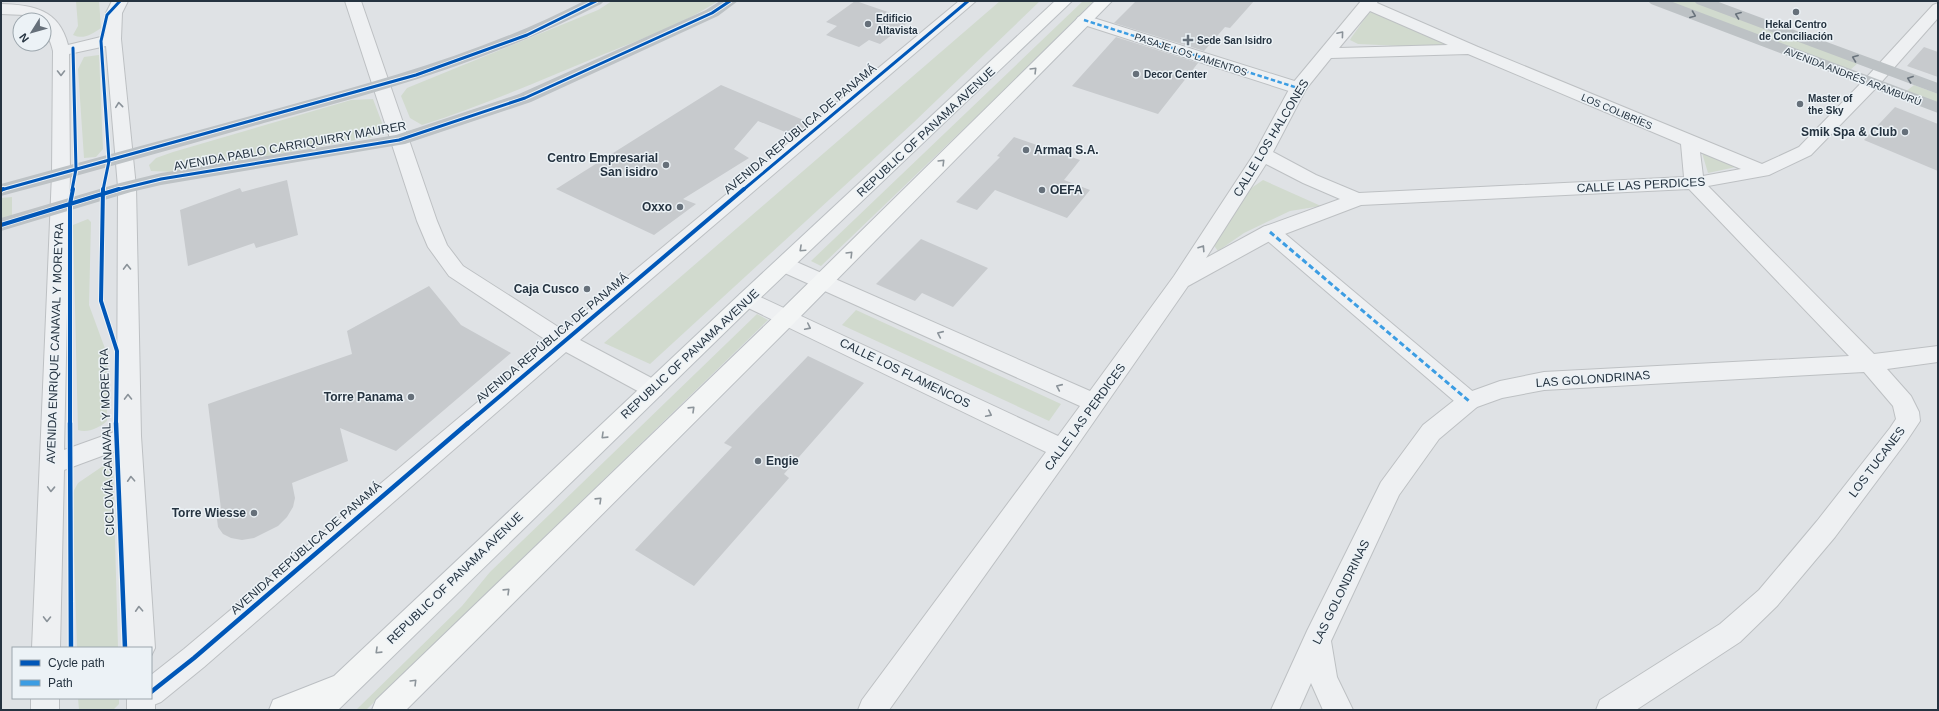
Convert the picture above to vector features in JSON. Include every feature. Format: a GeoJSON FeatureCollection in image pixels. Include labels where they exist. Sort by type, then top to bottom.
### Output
{"type":"FeatureCollection","features":[{"type":"Feature","properties":{"kind":"main road","name":"AVENIDA PABLO CARRIQUIRRY MAURER"},"geometry":{"type":"LineString","coordinates":[[1,190],[383,86],[507,42],[574,13],[596,1]]}},
{"type":"Feature","properties":{"kind":"main road","name":"AVENIDA PABLO CARRIQUIRRY MAURER"},"geometry":{"type":"LineString","coordinates":[[1,225],[126,187],[162,179],[399,140],[525,98],[712,13],[730,1]]}},
{"type":"Feature","properties":{"kind":"main road","name":"REPUBLIC OF PANAMA AVENUE"},"geometry":{"type":"LineString","coordinates":[[318,710],[343,684],[653,389],[1064,1]]}},
{"type":"Feature","properties":{"kind":"main road"},"geometry":{"type":"LineString","coordinates":[[386,710],[787,317],[1104,1]]}},
{"type":"Feature","properties":{"kind":"main road","name":"AVENIDA ANDRÉS ARAMBURÚ"},"geometry":{"type":"LineString","coordinates":[[1656,1],[1877,76],[1938,89]]}},
{"type":"Feature","properties":{"kind":"main road","name":"AVENIDA ANDRÉS ARAMBURÚ"},"geometry":{"type":"LineString","coordinates":[[1702,1],[1877,76],[1938,108]]}},
{"type":"Feature","properties":{"kind":"main road"},"geometry":{"type":"LineString","coordinates":[[283,710],[343,684]]}},
{"type":"Feature","properties":{"kind":"street"},"geometry":{"type":"LineString","coordinates":[[353,1],[383,86],[399,140],[427,221],[438,247],[456,271],[564,341],[653,389]]}},
{"type":"Feature","properties":{"kind":"street"},"geometry":{"type":"LineString","coordinates":[[943,1],[965,4]]}},
{"type":"Feature","properties":{"kind":"street"},"geometry":{"type":"LineString","coordinates":[[118,2],[113,18],[113,39],[126,187],[128,436],[141,647]]}},
{"type":"Feature","properties":{"kind":"street","name":"LOS COLIBRÍES"},"geometry":{"type":"LineString","coordinates":[[1368,3],[1472,50],[1762,171]]}},
{"type":"Feature","properties":{"kind":"street","name":"CALLE LOS HALCONES"},"geometry":{"type":"LineString","coordinates":[[1181,281],[1264,154],[1298,88],[1368,3]]}},
{"type":"Feature","properties":{"kind":"street","name":"AVENIDA REPÚBLICA DE PANAMÁ"},"geometry":{"type":"LineString","coordinates":[[152,692],[194,658],[564,341],[965,4]]}},
{"type":"Feature","properties":{"kind":"street","name":"CALLE LAS PERDICES"},"geometry":{"type":"LineString","coordinates":[[872,710],[1062,449],[1181,281],[1270,232],[1358,199],[1694,183],[1762,171],[1806,151],[1877,76],[1938,8]]}},
{"type":"Feature","properties":{"kind":"street","name":"AVENIDA ENRIQUE CANAVAL Y MOREYRA"},"geometry":{"type":"LineString","coordinates":[[1,9],[26,10],[38,14],[49,21],[58,34],[61,51],[61,174],[46,647]]}},
{"type":"Feature","properties":{"kind":"street","name":"PASAJE LOS LAMENTOS"},"geometry":{"type":"LineString","coordinates":[[1084,20],[1298,88]]}},
{"type":"Feature","properties":{"kind":"street"},"geometry":{"type":"LineString","coordinates":[[61,51],[113,39]]}},
{"type":"Feature","properties":{"kind":"street","name":"LOS COLIBRÍES"},"geometry":{"type":"LineString","coordinates":[[1326,53],[1472,50]]}},
{"type":"Feature","properties":{"kind":"street"},"geometry":{"type":"LineString","coordinates":[[1690,141],[1694,183]]}},
{"type":"Feature","properties":{"kind":"street","name":"CALLE LAS PERDICES"},"geometry":{"type":"LineString","coordinates":[[1264,154],[1317,184],[1358,199]]}},
{"type":"Feature","properties":{"kind":"street","name":"LOS TUCANES"},"geometry":{"type":"LineString","coordinates":[[1610,710],[1654,683],[1730,632],[1768,598],[1826,529],[1908,421],[1907,412],[1903,402],[1869,363],[1694,183]]}},
{"type":"Feature","properties":{"kind":"street"},"geometry":{"type":"LineString","coordinates":[[1270,232],[1470,401]]}},
{"type":"Feature","properties":{"kind":"street"},"geometry":{"type":"LineString","coordinates":[[785,266],[1095,403]]}},
{"type":"Feature","properties":{"kind":"street","name":"CALLE LOS FLAMENCOS"},"geometry":{"type":"LineString","coordinates":[[748,299],[1062,449]]}},
{"type":"Feature","properties":{"kind":"street","name":"LAS GOLONDRINAS"},"geometry":{"type":"LineString","coordinates":[[1286,710],[1317,640],[1390,489],[1431,432],[1470,401],[1500,390],[1544,381],[1869,363],[1938,354]]}},
{"type":"Feature","properties":{"kind":"street"},"geometry":{"type":"LineString","coordinates":[[52,464],[128,436]]}},
{"type":"Feature","properties":{"kind":"street"},"geometry":{"type":"LineString","coordinates":[[1317,640],[1319,666],[1329,694],[1339,710]]}},
{"type":"Feature","properties":{"kind":"street"},"geometry":{"type":"LineString","coordinates":[[45,699],[45,710]]}},
{"type":"Feature","properties":{"kind":"shaded area"},"geometry":{"type":"Polygon","coordinates":[[[76,1],[99,1],[101,28],[84,37],[73,35],[78,26],[76,1]]]}},
{"type":"Feature","properties":{"kind":"shaded area"},"geometry":{"type":"Polygon","coordinates":[[[612,1],[718,1],[659,32],[444,118],[422,125],[410,118],[401,96],[407,88],[598,10],[612,1]]]}},
{"type":"Feature","properties":{"kind":"shaded area"},"geometry":{"type":"Polygon","coordinates":[[[1000,1],[1040,1],[914,122],[650,364],[604,343],[1000,1]]]}},
{"type":"Feature","properties":{"kind":"shaded area"},"geometry":{"type":"Polygon","coordinates":[[[1083,1],[1097,1],[821,266],[811,261],[1083,1]]]}},
{"type":"Feature","properties":{"kind":"shaded area"},"geometry":{"type":"Polygon","coordinates":[[[1665,1],[1694,1],[1858,63],[1850,70],[1665,1]]]}},
{"type":"Feature","properties":{"kind":"shaded area"},"geometry":{"type":"Polygon","coordinates":[[[1373,11],[1451,44],[1443,48],[1358,44],[1350,40],[1368,14],[1373,11]]]}},
{"type":"Feature","properties":{"kind":"shaded area"},"geometry":{"type":"Polygon","coordinates":[[[99,55],[103,149],[96,157],[84,158],[78,69],[84,57],[99,55]]]}},
{"type":"Feature","properties":{"kind":"shaded area"},"geometry":{"type":"Polygon","coordinates":[[[1914,85],[1938,94],[1938,106],[1904,93],[1914,85]]]}},
{"type":"Feature","properties":{"kind":"shaded area"},"geometry":{"type":"Polygon","coordinates":[[[373,99],[385,131],[373,137],[176,172],[151,171],[149,165],[156,158],[173,152],[351,100],[373,99]]]}},
{"type":"Feature","properties":{"kind":"shaded area"},"geometry":{"type":"Polygon","coordinates":[[[1702,153],[1736,167],[1708,173],[1702,153]]]}},
{"type":"Feature","properties":{"kind":"shaded area"},"geometry":{"type":"Polygon","coordinates":[[[1263,180],[1321,206],[1290,211],[1244,233],[1218,251],[1212,243],[1250,189],[1263,180]]]}},
{"type":"Feature","properties":{"kind":"shaded area"},"geometry":{"type":"Polygon","coordinates":[[[12,197],[12,215],[1,221],[1,198],[12,197]]]}},
{"type":"Feature","properties":{"kind":"shaded area"},"geometry":{"type":"Polygon","coordinates":[[[88,219],[91,222],[89,305],[107,354],[107,421],[97,428],[82,431],[78,430],[73,225],[88,219]]]}},
{"type":"Feature","properties":{"kind":"shaded area"},"geometry":{"type":"Polygon","coordinates":[[[856,310],[1061,404],[1049,421],[842,325],[856,310]]]}},
{"type":"Feature","properties":{"kind":"shaded area"},"geometry":{"type":"Polygon","coordinates":[[[757,314],[768,320],[366,710],[356,710],[462,606],[490,572],[757,314]]]}},
{"type":"Feature","properties":{"kind":"shaded area"},"geometry":{"type":"Polygon","coordinates":[[[103,466],[113,468],[118,647],[77,647],[72,494],[78,483],[103,466]]]}},
{"type":"Feature","properties":{"kind":"shaded area"},"geometry":{"type":"Polygon","coordinates":[[[78,699],[119,699],[119,704],[113,710],[79,710],[78,699]]]}},
{"type":"Feature","properties":{"kind":"building","name":"Edificio Altavista"},"geometry":{"type":"Polygon","coordinates":[[[855,1],[911,20],[880,44],[869,40],[859,47],[826,35],[837,26],[826,22],[855,1]]]}},
{"type":"Feature","properties":{"kind":"building","name":"Sede San Isidro"},"geometry":{"type":"Polygon","coordinates":[[[1136,1],[1254,1],[1230,28],[1225,27],[1204,51],[1114,23],[1136,1]]]}},
{"type":"Feature","properties":{"kind":"building","name":"Decor Center"},"geometry":{"type":"Polygon","coordinates":[[[1116,37],[1198,63],[1158,114],[1072,86],[1116,37]]]}},
{"type":"Feature","properties":{"kind":"building"},"geometry":{"type":"Polygon","coordinates":[[[1924,47],[1938,52],[1938,77],[1907,66],[1924,47]]]}},
{"type":"Feature","properties":{"kind":"building","name":"Centro Empresarial San isidro"},"geometry":{"type":"Polygon","coordinates":[[[721,85],[808,122],[806,126],[795,136],[758,121],[734,149],[749,158],[683,199],[696,204],[654,235],[556,189],[721,85]]]}},
{"type":"Feature","properties":{"kind":"building","name":"Smik Spa & Club"},"geometry":{"type":"Polygon","coordinates":[[[1895,107],[1938,124],[1938,171],[1864,140],[1895,107]]]}},
{"type":"Feature","properties":{"kind":"building"},"geometry":{"type":"Polygon","coordinates":[[[1014,137],[1080,160],[1064,180],[1090,190],[1067,218],[995,190],[977,210],[956,202],[1000,157],[997,156],[1014,137]]]}},
{"type":"Feature","properties":{"kind":"building"},"geometry":{"type":"Polygon","coordinates":[[[287,180],[298,235],[256,248],[254,243],[188,266],[180,210],[240,188],[242,192],[287,180]]]}},
{"type":"Feature","properties":{"kind":"building"},"geometry":{"type":"Polygon","coordinates":[[[921,239],[988,268],[953,307],[922,293],[915,301],[876,284],[921,239]]]}},
{"type":"Feature","properties":{"kind":"building"},"geometry":{"type":"Polygon","coordinates":[[[429,286],[461,325],[511,353],[396,451],[340,428],[348,461],[292,483],[295,498],[293,507],[287,517],[278,526],[254,538],[242,540],[231,538],[223,534],[218,527],[217,519],[221,509],[208,404],[352,354],[347,331],[429,286]]]}},
{"type":"Feature","properties":{"kind":"building","name":"Engie"},"geometry":{"type":"Polygon","coordinates":[[[808,356],[864,383],[784,474],[789,478],[694,586],[635,550],[732,447],[724,443],[808,356]]]}},
{"type":"Feature","properties":{"kind":"marked path"},"geometry":{"type":"LineString","coordinates":[[1084,20],[1298,88]]}},
{"type":"Feature","properties":{"kind":"marked path"},"geometry":{"type":"LineString","coordinates":[[1270,232],[1469,401]]}},
{"type":"Feature","properties":{"kind":"cycle path","name":"CICLOVÍA CANAVAL Y MOREYRA"},"geometry":{"type":"LineString","coordinates":[[120,1],[107,15],[101,41],[109,161],[102,195],[101,301],[117,351],[116,441],[125,647]]}},
{"type":"Feature","properties":{"kind":"cycle path"},"geometry":{"type":"LineString","coordinates":[[1,190],[416,75],[453,63],[527,35],[596,1]]}},
{"type":"Feature","properties":{"kind":"cycle path"},"geometry":{"type":"LineString","coordinates":[[1,225],[127,187],[161,179],[399,140],[525,98],[712,13],[730,1]]}},
{"type":"Feature","properties":{"kind":"cycle path"},"geometry":{"type":"LineString","coordinates":[[152,691],[194,658],[564,341],[968,1]]}},
{"type":"Feature","properties":{"kind":"cycle path"},"geometry":{"type":"LineString","coordinates":[[71,647],[70,204],[76,169],[73,48]]}},
{"type":"Feature","properties":{"kind":"place","name":"Hekal Centro de Conciliación"},"geometry":{"type":"Point","coordinates":[1796,12]}},
{"type":"Feature","properties":{"kind":"place","name":"Edificio Altavista"},"geometry":{"type":"Point","coordinates":[868,24]}},
{"type":"Feature","properties":{"kind":"place","name":"Sede San Isidro"},"geometry":{"type":"Point","coordinates":[1188,40]}},
{"type":"Feature","properties":{"kind":"place","name":"Decor Center"},"geometry":{"type":"Point","coordinates":[1136,74]}},
{"type":"Feature","properties":{"kind":"place","name":"Master of the Sky"},"geometry":{"type":"Point","coordinates":[1800,104]}},
{"type":"Feature","properties":{"kind":"place","name":"Smik Spa & Club"},"geometry":{"type":"Point","coordinates":[1905,132]}},
{"type":"Feature","properties":{"kind":"place","name":"Armaq S.A."},"geometry":{"type":"Point","coordinates":[1026,150]}},
{"type":"Feature","properties":{"kind":"place","name":"Centro Empresarial San isidro"},"geometry":{"type":"Point","coordinates":[666,165]}},
{"type":"Feature","properties":{"kind":"place","name":"OEFA"},"geometry":{"type":"Point","coordinates":[1042,190]}},
{"type":"Feature","properties":{"kind":"place","name":"Oxxo"},"geometry":{"type":"Point","coordinates":[680,207]}},
{"type":"Feature","properties":{"kind":"place","name":"Caja Cusco"},"geometry":{"type":"Point","coordinates":[587,289]}},
{"type":"Feature","properties":{"kind":"place","name":"Torre Panama"},"geometry":{"type":"Point","coordinates":[411,397]}},
{"type":"Feature","properties":{"kind":"place","name":"Engie"},"geometry":{"type":"Point","coordinates":[758,461]}},
{"type":"Feature","properties":{"kind":"place","name":"Torre Wiesse"},"geometry":{"type":"Point","coordinates":[254,513]}}]}
